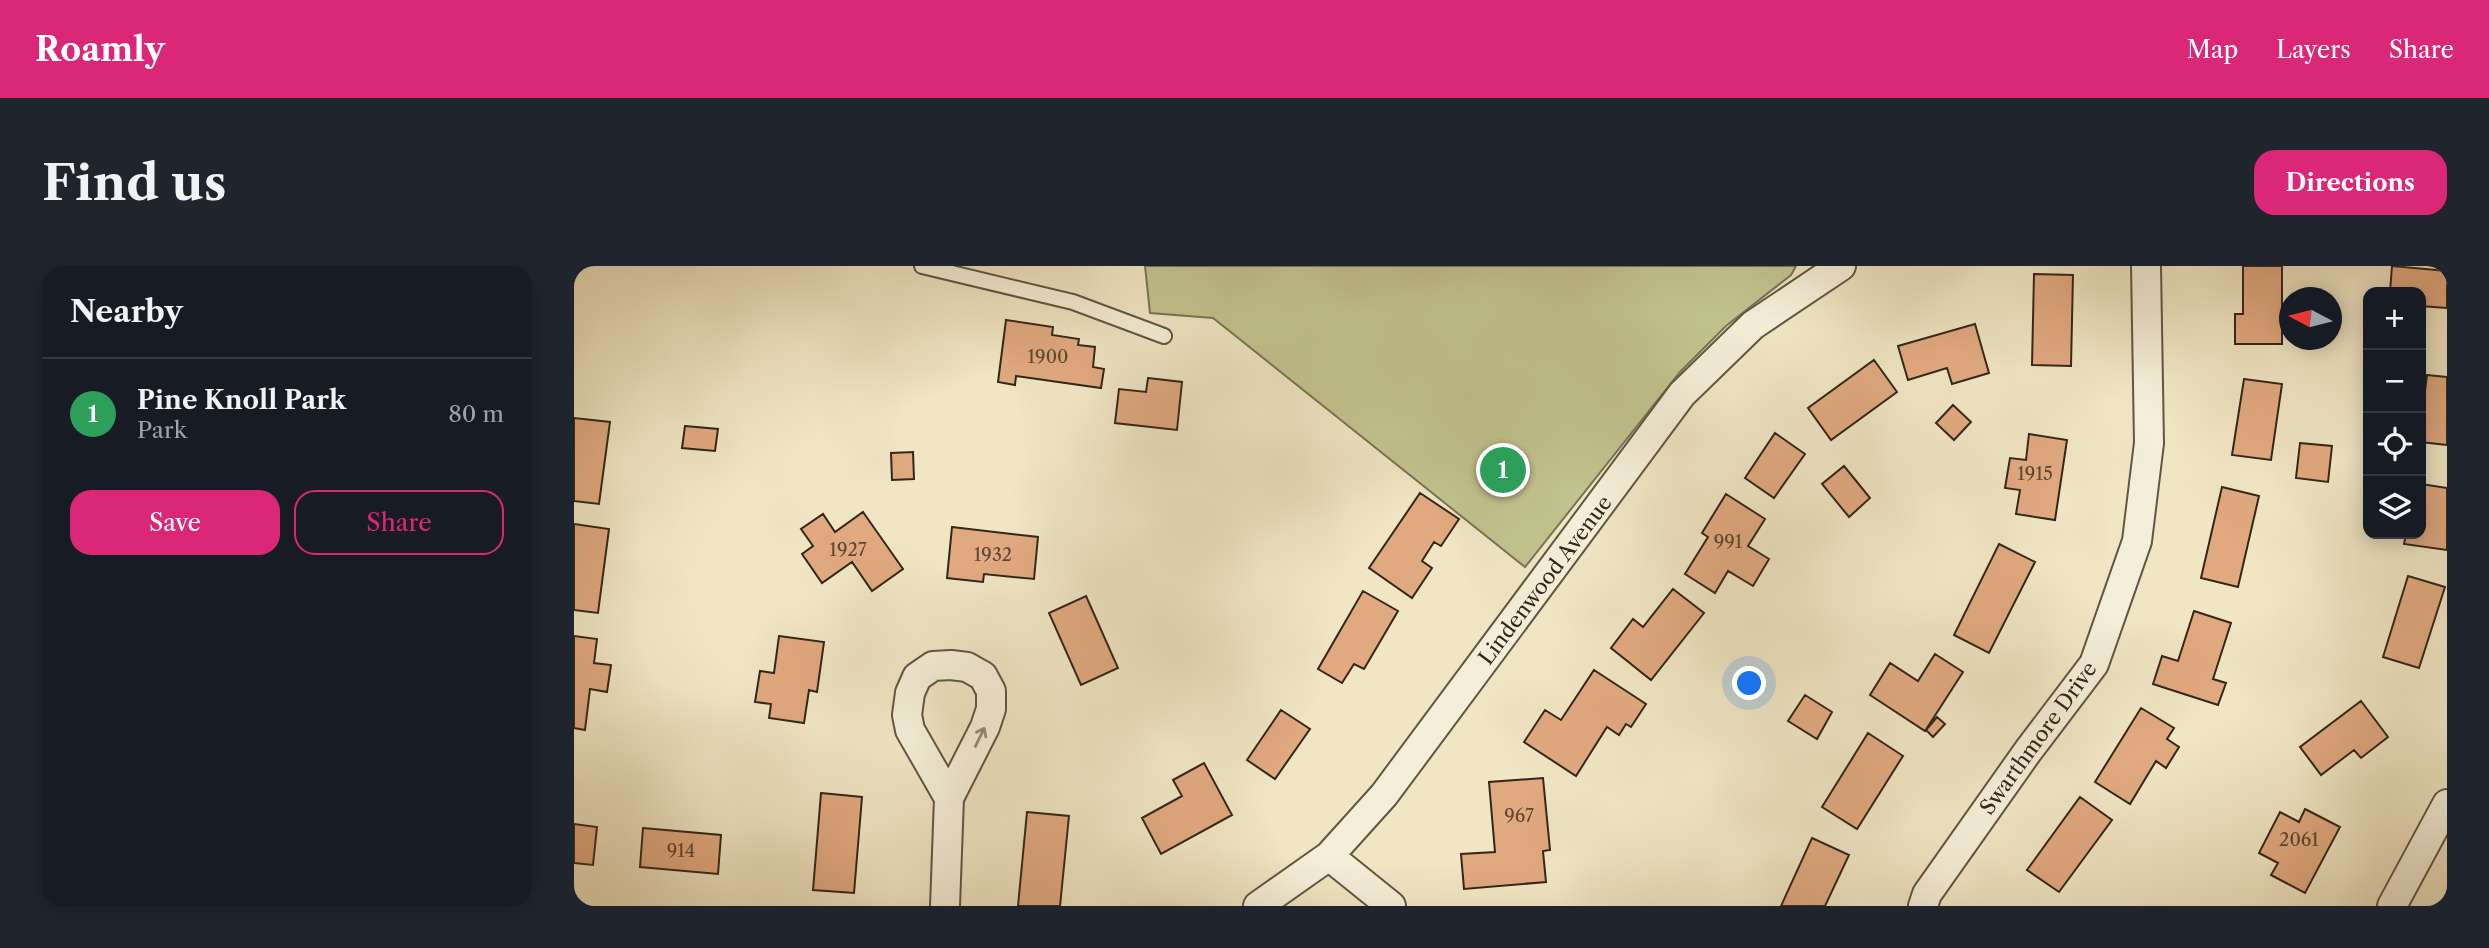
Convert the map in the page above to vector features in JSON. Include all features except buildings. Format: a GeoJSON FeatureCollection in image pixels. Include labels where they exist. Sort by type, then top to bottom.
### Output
{"type":"FeatureCollection","features":[{"type":"Feature","properties":{"kind":"street","name":"Swarthmore Drive"},"geometry":{"type":"LineString","coordinates":[[1923,906],[1927,894],[2028,751],[2094,664],[2103,640],[2137,541],[2149,443],[2146,266]]}},
{"type":"Feature","properties":{"kind":"street","name":"Lindenwood Avenue"},"geometry":{"type":"LineString","coordinates":[[1258,906],[1329,856],[1384,795],[1682,394],[1753,325],[1835,267]]}},
{"type":"Feature","properties":{"kind":"street"},"geometry":{"type":"LineString","coordinates":[[945,906],[949,798]]}},
{"type":"Feature","properties":{"kind":"street"},"geometry":{"type":"LineString","coordinates":[[2392,906],[2447,804]]}},
{"type":"Feature","properties":{"kind":"street"},"geometry":{"type":"LineString","coordinates":[[1329,856],[1391,906]]}},
{"type":"Feature","properties":{"kind":"lane"},"geometry":{"type":"LineString","coordinates":[[922,266],[1073,302],[1164,336]]}},
{"type":"Feature","properties":{"kind":"green space"},"geometry":{"type":"Polygon","coordinates":[[[1145,266],[1796,266],[1791,275],[1726,326],[1680,372],[1525,567],[1213,318],[1150,313],[1145,266]]]}},
{"type":"Feature","properties":{"kind":"place","name":"Pine Knoll Park"},"geometry":{"type":"Point","coordinates":[1503,470]}}]}
